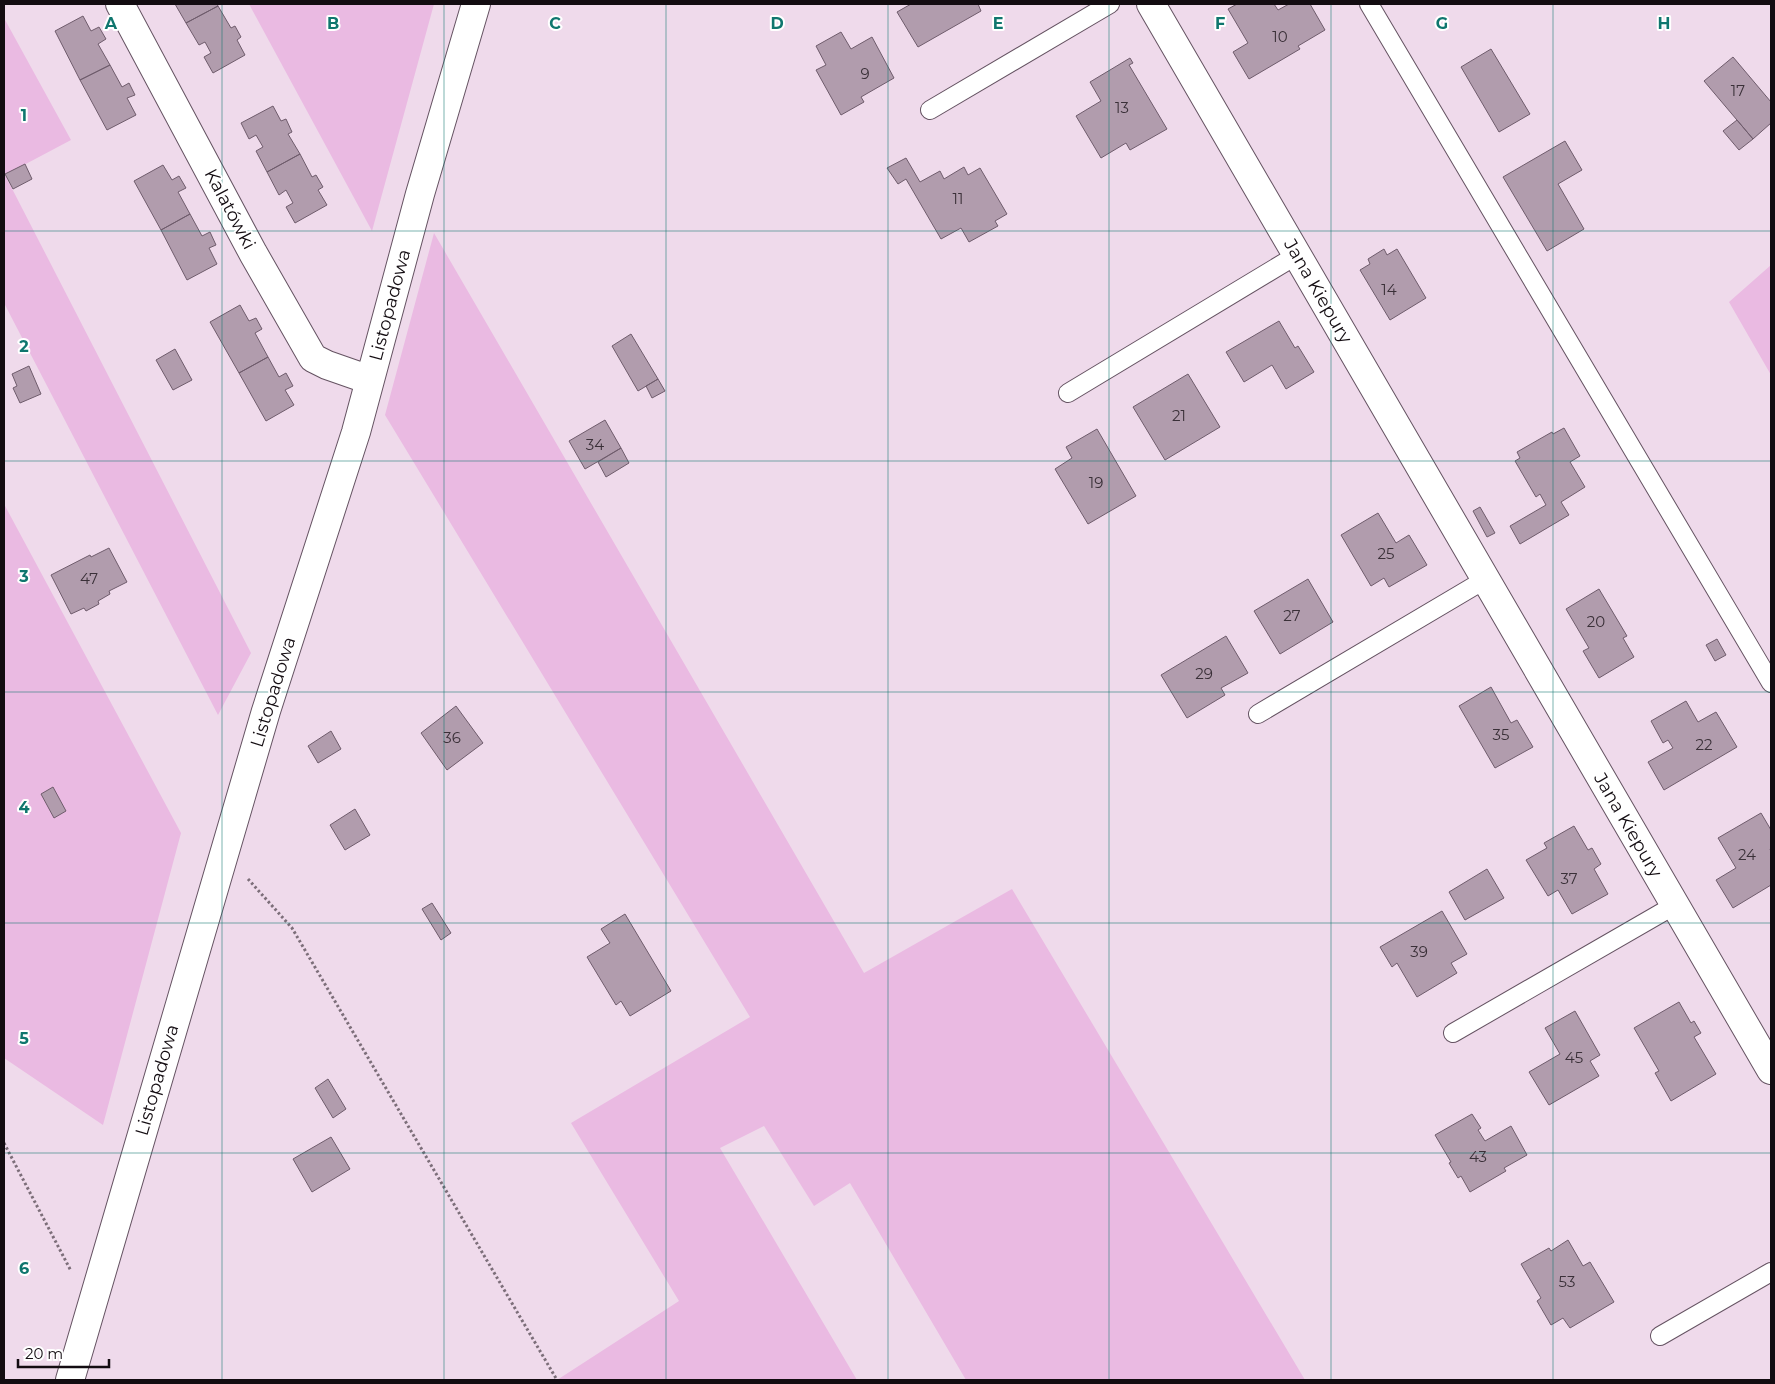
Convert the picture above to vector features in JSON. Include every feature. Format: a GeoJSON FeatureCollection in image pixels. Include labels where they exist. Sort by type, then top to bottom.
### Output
{"type":"FeatureCollection","features":[{"type":"Feature","properties":{"kind":"street","name":"Kalatówki"},"geometry":{"type":"LineString","coordinates":[[120,4],[253,253],[313,358],[370,380]]}},
{"type":"Feature","properties":{"kind":"street","name":"Listopadowa"},"geometry":{"type":"LineString","coordinates":[[70,1380],[266,711],[356,432],[420,194],[476,4]]}},
{"type":"Feature","properties":{"kind":"street","name":"Jana Kiepury"},"geometry":{"type":"LineString","coordinates":[[1151,4],[1771,1070]]}},
{"type":"Feature","properties":{"kind":"lane"},"geometry":{"type":"LineString","coordinates":[[930,110],[1110,4]]}},
{"type":"Feature","properties":{"kind":"lane"},"geometry":{"type":"LineString","coordinates":[[1369,4],[1771,683]]}},
{"type":"Feature","properties":{"kind":"lane"},"geometry":{"type":"LineString","coordinates":[[1068,393],[1297,255]]}},
{"type":"Feature","properties":{"kind":"lane"},"geometry":{"type":"LineString","coordinates":[[1258,714],[1486,579]]}},
{"type":"Feature","properties":{"kind":"lane"},"geometry":{"type":"LineString","coordinates":[[1453,1032],[1675,905]]}},
{"type":"Feature","properties":{"kind":"lane"},"geometry":{"type":"LineString","coordinates":[[1660,1336],[1771,1272]]}},
{"type":"Feature","properties":{"kind":"path"},"geometry":{"type":"LineString","coordinates":[[224,853],[292,928],[557,1380]]}},
{"type":"Feature","properties":{"kind":"path"},"geometry":{"type":"LineString","coordinates":[[4,1143],[90,1309]]}},
{"type":"Feature","properties":{"kind":"shaded area"},"geometry":{"type":"Polygon","coordinates":[[[249,4],[434,4],[372,231],[249,4]]]}},
{"type":"Feature","properties":{"kind":"shaded area"},"geometry":{"type":"Polygon","coordinates":[[[4,18],[71,140],[5,175],[251,653],[218,715],[4,303],[4,18]]]}},
{"type":"Feature","properties":{"kind":"shaded area"},"geometry":{"type":"Polygon","coordinates":[[[434,233],[864,973],[1012,889],[1305,1380],[966,1380],[850,1183],[814,1206],[764,1126],[720,1148],[857,1380],[557,1380],[679,1301],[571,1123],[750,1017],[385,415],[434,233]]]}},
{"type":"Feature","properties":{"kind":"shaded area"},"geometry":{"type":"Polygon","coordinates":[[[1771,265],[1771,375],[1729,302],[1771,265]]]}},
{"type":"Feature","properties":{"kind":"shaded area"},"geometry":{"type":"Polygon","coordinates":[[[4,504],[181,833],[103,1125],[4,1058],[4,504]]]}},
{"type":"Feature","properties":{"kind":"building"},"geometry":{"type":"Polygon","coordinates":[[[175,4],[217,4],[218,6],[186,23],[175,4]]]}},
{"type":"Feature","properties":{"kind":"building"},"geometry":{"type":"Polygon","coordinates":[[[911,4],[978,4],[981,11],[918,47],[897,12],[911,4]]]}},
{"type":"Feature","properties":{"kind":"building"},"geometry":{"type":"Polygon","coordinates":[[[1237,4],[1274,4],[1278,10],[1289,4],[1310,4],[1325,30],[1298,46],[1300,49],[1249,79],[1233,52],[1248,43],[1228,9],[1237,4]]]}},
{"type":"Feature","properties":{"kind":"building"},"geometry":{"type":"Polygon","coordinates":[[[218,6],[231,28],[235,26],[241,37],[237,40],[245,55],[213,73],[204,57],[211,53],[205,42],[199,45],[186,23],[218,6]]]}},
{"type":"Feature","properties":{"kind":"building"},"geometry":{"type":"Polygon","coordinates":[[[83,16],[91,31],[99,27],[106,39],[98,44],[110,65],[80,80],[55,31],[83,16]]]}},
{"type":"Feature","properties":{"kind":"building"},"geometry":{"type":"Polygon","coordinates":[[[841,32],[851,49],[872,37],[894,78],[861,97],[864,102],[841,115],[816,70],[826,65],[816,46],[841,32]]]}},
{"type":"Feature","properties":{"kind":"building"},"geometry":{"type":"Polygon","coordinates":[[[1491,49],[1530,114],[1499,132],[1461,67],[1491,49]]]}},
{"type":"Feature","properties":{"kind":"building"},"geometry":{"type":"Polygon","coordinates":[[[1733,57],[1771,102],[1771,123],[1753,139],[1704,81],[1733,57]]]}},
{"type":"Feature","properties":{"kind":"building"},"geometry":{"type":"Polygon","coordinates":[[[1130,58],[1133,63],[1129,65],[1167,129],[1130,150],[1126,143],[1101,158],[1076,116],[1101,101],[1090,82],[1130,58]]]}},
{"type":"Feature","properties":{"kind":"building"},"geometry":{"type":"Polygon","coordinates":[[[110,65],[122,87],[129,83],[135,95],[127,98],[136,115],[107,130],[80,80],[110,65]]]}},
{"type":"Feature","properties":{"kind":"building"},"geometry":{"type":"Polygon","coordinates":[[[273,106],[281,121],[286,119],[292,132],[288,134],[300,154],[267,172],[256,151],[263,147],[256,135],[249,139],[241,123],[273,106]]]}},
{"type":"Feature","properties":{"kind":"building"},"geometry":{"type":"Polygon","coordinates":[[[1737,120],[1753,139],[1739,150],[1723,131],[1737,120]]]}},
{"type":"Feature","properties":{"kind":"building"},"geometry":{"type":"Polygon","coordinates":[[[1565,141],[1582,170],[1558,184],[1584,229],[1547,251],[1503,177],[1565,141]]]}},
{"type":"Feature","properties":{"kind":"building"},"geometry":{"type":"Polygon","coordinates":[[[300,154],[312,177],[316,175],[323,187],[318,190],[327,205],[295,223],[286,207],[293,203],[286,190],[279,195],[267,172],[300,154]]]}},
{"type":"Feature","properties":{"kind":"building"},"geometry":{"type":"Polygon","coordinates":[[[906,158],[920,182],[940,171],[944,179],[964,167],[968,175],[980,168],[1007,214],[995,221],[998,226],[969,242],[961,228],[941,239],[906,179],[898,184],[887,168],[906,158]]]}},
{"type":"Feature","properties":{"kind":"building"},"geometry":{"type":"Polygon","coordinates":[[[25,164],[32,179],[13,189],[5,174],[25,164]]]}},
{"type":"Feature","properties":{"kind":"building"},"geometry":{"type":"Polygon","coordinates":[[[163,165],[172,180],[179,176],[186,188],[178,192],[190,214],[161,230],[134,181],[163,165]]]}},
{"type":"Feature","properties":{"kind":"building"},"geometry":{"type":"Polygon","coordinates":[[[190,214],[202,236],[210,232],[216,245],[209,248],[217,264],[187,280],[161,230],[190,214]]]}},
{"type":"Feature","properties":{"kind":"building"},"geometry":{"type":"Polygon","coordinates":[[[1384,249],[1387,255],[1397,249],[1426,298],[1390,320],[1360,270],[1370,264],[1368,259],[1384,249]]]}},
{"type":"Feature","properties":{"kind":"building"},"geometry":{"type":"Polygon","coordinates":[[[240,305],[249,321],[256,318],[262,329],[255,333],[268,357],[239,373],[210,322],[240,305]]]}},
{"type":"Feature","properties":{"kind":"building"},"geometry":{"type":"Polygon","coordinates":[[[1279,321],[1295,348],[1298,346],[1314,372],[1286,389],[1272,365],[1244,382],[1226,352],[1279,321]]]}},
{"type":"Feature","properties":{"kind":"building"},"geometry":{"type":"Polygon","coordinates":[[[631,334],[658,379],[638,391],[612,346],[631,334]]]}},
{"type":"Feature","properties":{"kind":"building"},"geometry":{"type":"Polygon","coordinates":[[[175,349],[192,380],[173,390],[156,360],[175,349]]]}},
{"type":"Feature","properties":{"kind":"building"},"geometry":{"type":"Polygon","coordinates":[[[268,357],[279,377],[286,373],[293,386],[285,390],[294,405],[266,421],[239,373],[268,357]]]}},
{"type":"Feature","properties":{"kind":"building"},"geometry":{"type":"Polygon","coordinates":[[[29,366],[41,394],[20,403],[13,388],[17,386],[12,374],[29,366]]]}},
{"type":"Feature","properties":{"kind":"building"},"geometry":{"type":"Polygon","coordinates":[[[1188,374],[1220,427],[1165,460],[1133,407],[1188,374]]]}},
{"type":"Feature","properties":{"kind":"building"},"geometry":{"type":"Polygon","coordinates":[[[658,379],[665,391],[652,398],[646,386],[658,379]]]}},
{"type":"Feature","properties":{"kind":"building"},"geometry":{"type":"Polygon","coordinates":[[[605,420],[621,448],[585,469],[569,441],[605,420]]]}},
{"type":"Feature","properties":{"kind":"building"},"geometry":{"type":"Polygon","coordinates":[[[1564,428],[1580,456],[1570,462],[1585,487],[1561,502],[1569,515],[1520,544],[1510,526],[1546,505],[1540,494],[1536,497],[1515,461],[1520,458],[1517,452],[1552,432],[1553,434],[1564,428]]]}},
{"type":"Feature","properties":{"kind":"building"},"geometry":{"type":"Polygon","coordinates":[[[1097,429],[1136,496],[1088,524],[1055,469],[1072,458],[1066,447],[1097,429]]]}},
{"type":"Feature","properties":{"kind":"building"},"geometry":{"type":"Polygon","coordinates":[[[621,448],[629,463],[606,477],[598,462],[621,448]]]}},
{"type":"Feature","properties":{"kind":"building"},"geometry":{"type":"Polygon","coordinates":[[[1480,507],[1495,533],[1487,537],[1473,511],[1480,507]]]}},
{"type":"Feature","properties":{"kind":"building"},"geometry":{"type":"Polygon","coordinates":[[[1378,513],[1396,543],[1409,535],[1427,565],[1389,587],[1384,578],[1371,586],[1341,535],[1378,513]]]}},
{"type":"Feature","properties":{"kind":"building"},"geometry":{"type":"Polygon","coordinates":[[[109,548],[127,582],[109,591],[110,594],[98,601],[99,604],[86,611],[84,608],[71,614],[51,575],[90,555],[91,557],[109,548]]]}},
{"type":"Feature","properties":{"kind":"building"},"geometry":{"type":"Polygon","coordinates":[[[1308,579],[1333,622],[1280,654],[1254,611],[1308,579]]]}},
{"type":"Feature","properties":{"kind":"building"},"geometry":{"type":"Polygon","coordinates":[[[1599,589],[1627,636],[1623,638],[1634,657],[1599,678],[1583,651],[1589,648],[1566,609],[1599,589]]]}},
{"type":"Feature","properties":{"kind":"building"},"geometry":{"type":"Polygon","coordinates":[[[1226,636],[1248,673],[1221,688],[1225,695],[1187,718],[1161,675],[1226,636]]]}},
{"type":"Feature","properties":{"kind":"building"},"geometry":{"type":"Polygon","coordinates":[[[1717,639],[1726,655],[1715,661],[1706,645],[1717,639]]]}},
{"type":"Feature","properties":{"kind":"building"},"geometry":{"type":"Polygon","coordinates":[[[1491,687],[1511,723],[1517,720],[1533,747],[1495,768],[1459,706],[1491,687]]]}},
{"type":"Feature","properties":{"kind":"building"},"geometry":{"type":"Polygon","coordinates":[[[1686,701],[1698,722],[1716,712],[1737,747],[1664,790],[1648,762],[1673,748],[1668,740],[1663,743],[1651,721],[1686,701]]]}},
{"type":"Feature","properties":{"kind":"building"},"geometry":{"type":"Polygon","coordinates":[[[456,706],[483,743],[447,770],[421,733],[456,706]]]}},
{"type":"Feature","properties":{"kind":"building"},"geometry":{"type":"Polygon","coordinates":[[[331,731],[341,749],[318,763],[308,746],[331,731]]]}},
{"type":"Feature","properties":{"kind":"building"},"geometry":{"type":"Polygon","coordinates":[[[53,787],[66,811],[54,818],[41,794],[53,787]]]}},
{"type":"Feature","properties":{"kind":"building"},"geometry":{"type":"Polygon","coordinates":[[[355,809],[370,835],[345,850],[330,825],[355,809]]]}},
{"type":"Feature","properties":{"kind":"building"},"geometry":{"type":"Polygon","coordinates":[[[1761,813],[1771,830],[1771,885],[1733,908],[1716,880],[1736,868],[1718,838],[1761,813]]]}},
{"type":"Feature","properties":{"kind":"building"},"geometry":{"type":"Polygon","coordinates":[[[1574,826],[1588,850],[1592,848],[1601,864],[1594,869],[1608,894],[1572,914],[1558,890],[1548,896],[1526,860],[1547,848],[1544,843],[1574,826]]]}},
{"type":"Feature","properties":{"kind":"building"},"geometry":{"type":"Polygon","coordinates":[[[1487,869],[1504,898],[1465,920],[1449,892],[1487,869]]]}},
{"type":"Feature","properties":{"kind":"building"},"geometry":{"type":"Polygon","coordinates":[[[432,903],[451,933],[441,940],[422,909],[432,903]]]}},
{"type":"Feature","properties":{"kind":"building"},"geometry":{"type":"Polygon","coordinates":[[[1442,911],[1467,954],[1451,963],[1457,973],[1417,997],[1397,963],[1392,967],[1380,947],[1442,911]]]}},
{"type":"Feature","properties":{"kind":"building"},"geometry":{"type":"Polygon","coordinates":[[[625,914],[671,991],[630,1016],[621,1001],[616,1005],[587,957],[610,943],[601,929],[625,914]]]}},
{"type":"Feature","properties":{"kind":"building"},"geometry":{"type":"Polygon","coordinates":[[[1679,1002],[1691,1023],[1694,1021],[1701,1033],[1694,1037],[1716,1074],[1671,1101],[1655,1073],[1659,1071],[1634,1028],[1679,1002]]]}},
{"type":"Feature","properties":{"kind":"building"},"geometry":{"type":"Polygon","coordinates":[[[1575,1011],[1600,1055],[1590,1061],[1599,1076],[1549,1105],[1529,1072],[1560,1054],[1545,1028],[1575,1011]]]}},
{"type":"Feature","properties":{"kind":"building"},"geometry":{"type":"Polygon","coordinates":[[[328,1079],[346,1109],[333,1118],[315,1088],[328,1079]]]}},
{"type":"Feature","properties":{"kind":"building"},"geometry":{"type":"Polygon","coordinates":[[[1472,1114],[1481,1128],[1478,1130],[1485,1141],[1511,1126],[1527,1155],[1504,1168],[1506,1171],[1470,1192],[1461,1176],[1458,1178],[1435,1135],[1472,1114]]]}},
{"type":"Feature","properties":{"kind":"building"},"geometry":{"type":"Polygon","coordinates":[[[331,1137],[350,1169],[312,1192],[293,1159],[331,1137]]]}},
{"type":"Feature","properties":{"kind":"building"},"geometry":{"type":"Polygon","coordinates":[[[1568,1240],[1583,1266],[1590,1262],[1614,1302],[1570,1328],[1563,1318],[1551,1325],[1537,1301],[1541,1298],[1521,1264],[1549,1248],[1551,1251],[1568,1240]]]}}]}
